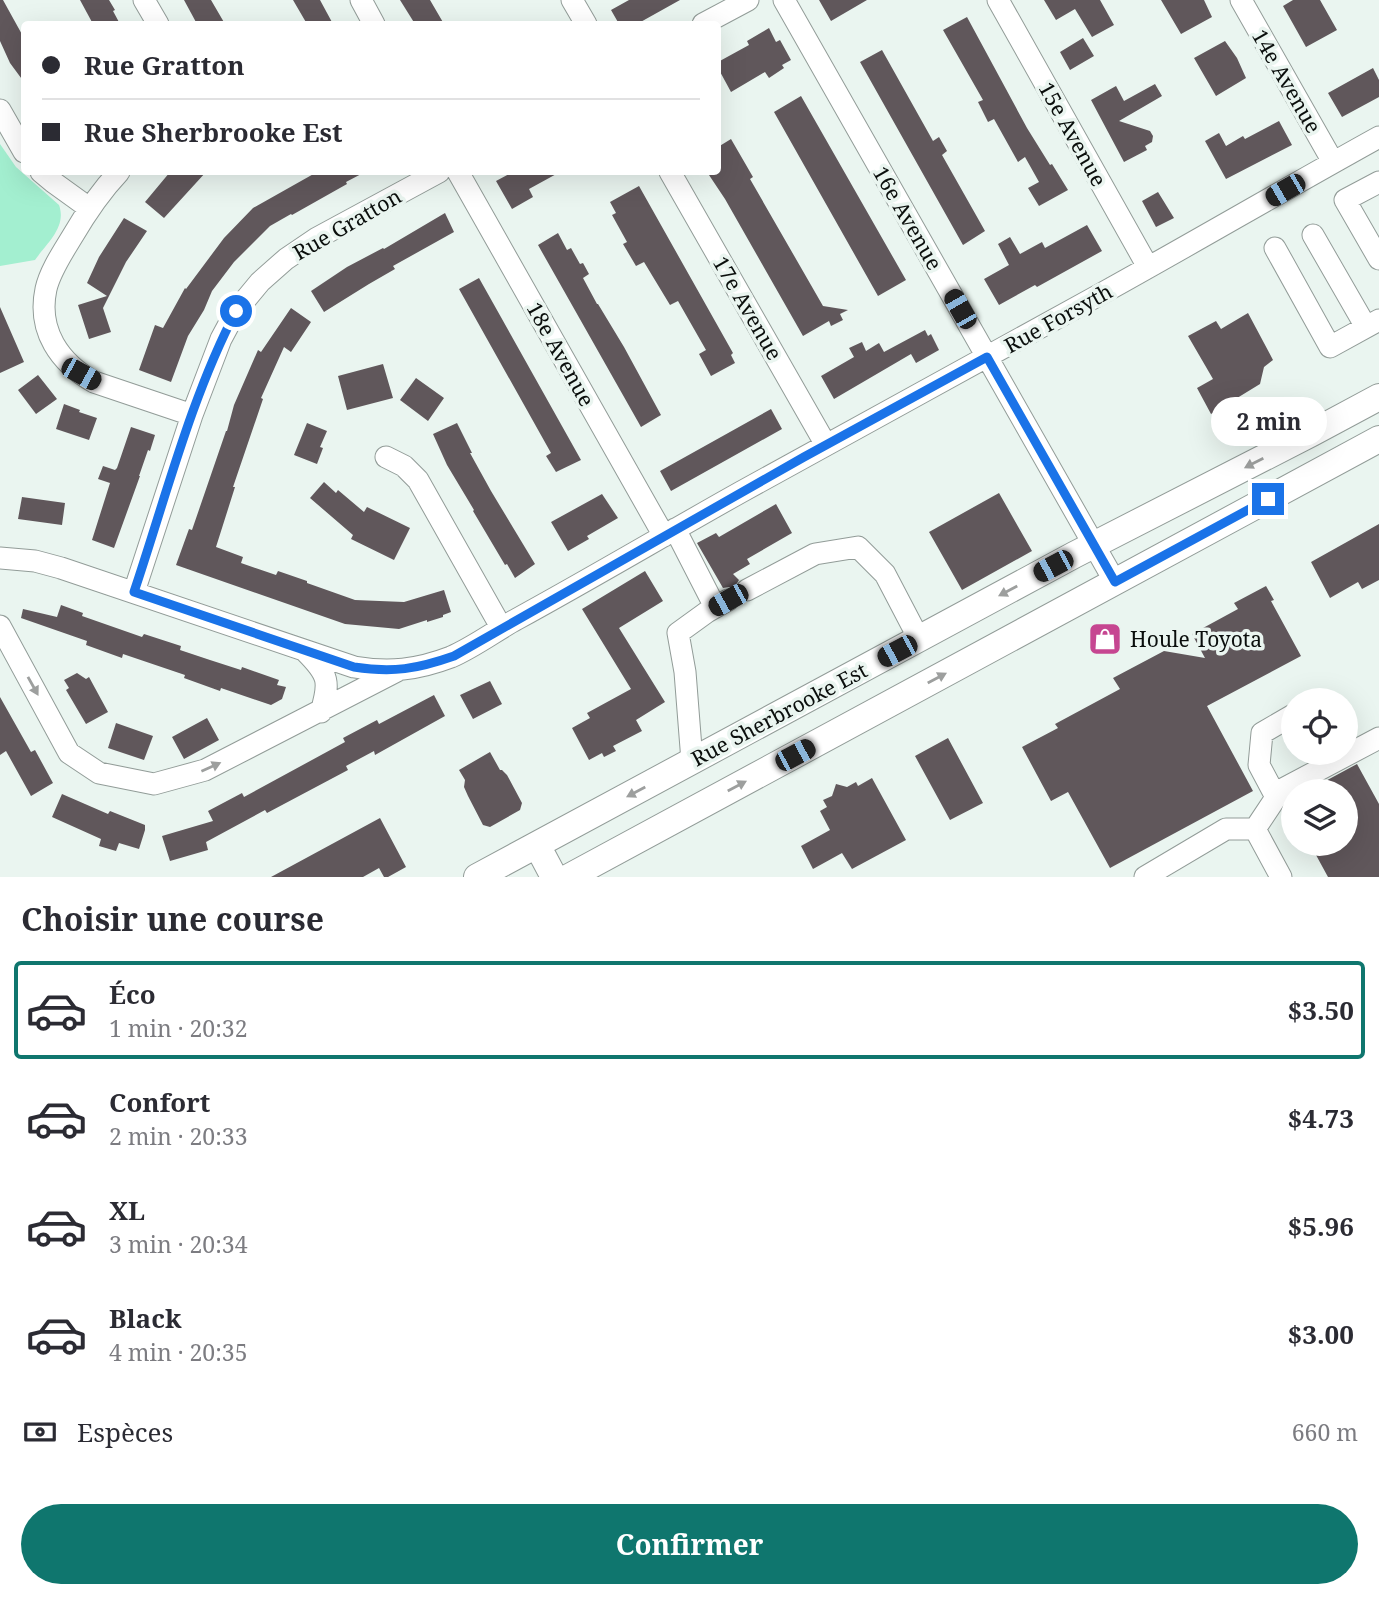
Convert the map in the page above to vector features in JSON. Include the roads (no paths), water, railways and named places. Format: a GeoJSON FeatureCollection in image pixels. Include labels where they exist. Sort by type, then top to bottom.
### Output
{"type":"FeatureCollection","features":[{"type":"Feature","properties":{"kind":"main road","name":"Rue Sherbrooke Est"},"geometry":{"type":"LineString","coordinates":[[477,877],[1094,545],[1379,397]]}},
{"type":"Feature","properties":{"kind":"main road"},"geometry":{"type":"LineString","coordinates":[[1312,433],[1329,466]]}},
{"type":"Feature","properties":{"kind":"main road","name":"Rue Sherbrooke Est"},"geometry":{"type":"LineString","coordinates":[[569,877],[1379,439]]}},
{"type":"Feature","properties":{"kind":"main road"},"geometry":{"type":"LineString","coordinates":[[1208,486],[1227,522]]}},
{"type":"Feature","properties":{"kind":"main road"},"geometry":{"type":"LineString","coordinates":[[684,765],[697,808]]}},
{"type":"Feature","properties":{"kind":"main road"},"geometry":{"type":"LineString","coordinates":[[537,845],[554,877]]}},
{"type":"Feature","properties":{"kind":"street"},"geometry":{"type":"LineString","coordinates":[[144,0],[156,21]]}},
{"type":"Feature","properties":{"kind":"street"},"geometry":{"type":"LineString","coordinates":[[360,0],[372,21]]}},
{"type":"Feature","properties":{"kind":"street"},"geometry":{"type":"LineString","coordinates":[[572,0],[584,21]]}},
{"type":"Feature","properties":{"kind":"street"},"geometry":{"type":"LineString","coordinates":[[709,21],[748,0]]}},
{"type":"Feature","properties":{"kind":"street","name":"16e Avenue"},"geometry":{"type":"LineString","coordinates":[[784,0],[1115,582]]}},
{"type":"Feature","properties":{"kind":"street","name":"15e Avenue"},"geometry":{"type":"LineString","coordinates":[[998,0],[1148,267]]}},
{"type":"Feature","properties":{"kind":"street","name":"14e Avenue"},"geometry":{"type":"LineString","coordinates":[[1241,0],[1333,162]]}},
{"type":"Feature","properties":{"kind":"street"},"geometry":{"type":"LineString","coordinates":[[0,110],[21,147]]}},
{"type":"Feature","properties":{"kind":"street","name":"Rue Forsyth"},"geometry":{"type":"LineString","coordinates":[[0,558],[35,561],[354,667],[377,671],[428,665],[454,656],[474,645],[669,532],[1379,137]]}},
{"type":"Feature","properties":{"kind":"street"},"geometry":{"type":"LineString","coordinates":[[45,175],[89,208]]}},
{"type":"Feature","properties":{"kind":"street"},"geometry":{"type":"LineString","coordinates":[[116,175],[89,208],[46,287],[46,322],[52,342],[70,365],[94,382],[192,415]]}},
{"type":"Feature","properties":{"kind":"street","name":"Rue Gratton"},"geometry":{"type":"LineString","coordinates":[[134,592],[192,415],[221,339],[236,311],[260,282],[286,259],[317,238],[433,175]]}},
{"type":"Feature","properties":{"kind":"street","name":"18e Avenue"},"geometry":{"type":"LineString","coordinates":[[460,175],[669,532],[721,604],[678,633],[685,672],[684,765]]}},
{"type":"Feature","properties":{"kind":"street","name":"17e Avenue"},"geometry":{"type":"LineString","coordinates":[[672,175],[825,445]]}},
{"type":"Feature","properties":{"kind":"street"},"geometry":{"type":"LineString","coordinates":[[1379,182],[1345,200],[1379,259]]}},
{"type":"Feature","properties":{"kind":"street"},"geometry":{"type":"LineString","coordinates":[[1275,248],[1330,347],[1373,323],[1313,235]]}},
{"type":"Feature","properties":{"kind":"street"},"geometry":{"type":"LineString","coordinates":[[386,457],[404,466],[418,480],[501,627]]}},
{"type":"Feature","properties":{"kind":"street"},"geometry":{"type":"LineString","coordinates":[[747,590],[815,554],[858,547],[885,574],[919,639]]}},
{"type":"Feature","properties":{"kind":"street"},"geometry":{"type":"LineString","coordinates":[[0,626],[69,753],[99,773],[155,783],[205,770],[400,670]]}},
{"type":"Feature","properties":{"kind":"street"},"geometry":{"type":"LineString","coordinates":[[305,651],[326,678],[327,692],[321,712]]}},
{"type":"Feature","properties":{"kind":"street"},"geometry":{"type":"LineString","coordinates":[[1276,797],[1259,765],[1262,733],[1281,722]]}},
{"type":"Feature","properties":{"kind":"street"},"geometry":{"type":"LineString","coordinates":[[1255,829],[1281,790],[1379,738]]}},
{"type":"Feature","properties":{"kind":"street"},"geometry":{"type":"LineString","coordinates":[[1145,877],[1226,830],[1255,829]]}},
{"type":"Feature","properties":{"kind":"street"},"geometry":{"type":"LineString","coordinates":[[1255,829],[1281,877]]}},
{"type":"Feature","properties":{"kind":"place","name":"Houle Toyota"},"geometry":{"type":"Point","coordinates":[1105,639]}}]}
